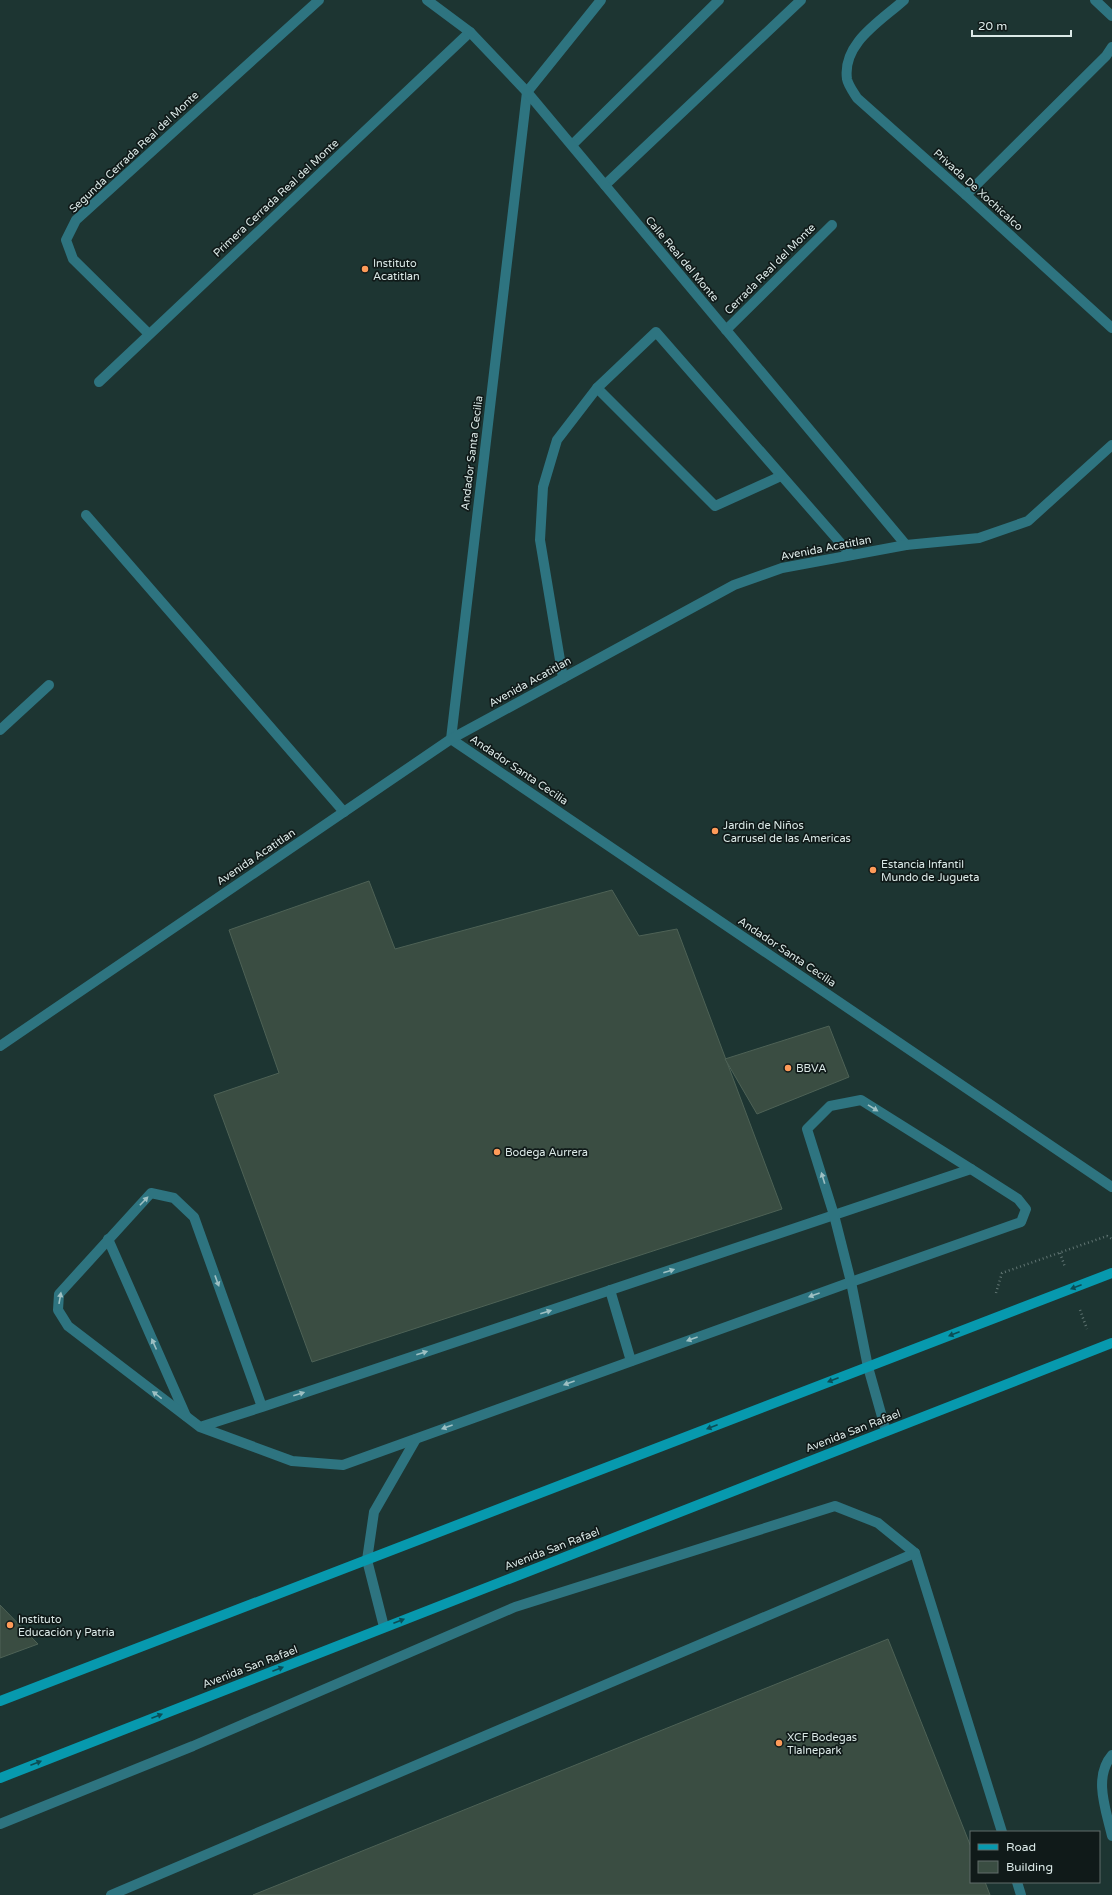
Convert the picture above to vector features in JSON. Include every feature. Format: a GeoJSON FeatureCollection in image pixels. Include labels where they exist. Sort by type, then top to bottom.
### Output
{"type":"FeatureCollection","features":[{"type":"Feature","properties":{"kind":"main road"},"geometry":{"type":"LineString","coordinates":[[0,1701],[1112,1273]]}},
{"type":"Feature","properties":{"kind":"main road","name":"Avenida San Rafael"},"geometry":{"type":"LineString","coordinates":[[0,1778],[1112,1343]]}},
{"type":"Feature","properties":{"kind":"street","name":"Segunda Cerrada Real del Monte"},"geometry":{"type":"LineString","coordinates":[[149,334],[73,259],[66,240],[76,220],[319,0]]}},
{"type":"Feature","properties":{"kind":"street","name":"Calle Real del Monte"},"geometry":{"type":"LineString","coordinates":[[427,0],[470,32],[527,92],[906,545]]}},
{"type":"Feature","properties":{"kind":"street"},"geometry":{"type":"LineString","coordinates":[[527,92],[601,0]]}},
{"type":"Feature","properties":{"kind":"street"},"geometry":{"type":"LineString","coordinates":[[572,145],[719,0]]}},
{"type":"Feature","properties":{"kind":"street"},"geometry":{"type":"LineString","coordinates":[[605,185],[801,0]]}},
{"type":"Feature","properties":{"kind":"street","name":"Privada De Xochicalco"},"geometry":{"type":"LineString","coordinates":[[904,0],[853,48],[847,62],[847,81],[857,98],[966,194],[1112,328]]}},
{"type":"Feature","properties":{"kind":"street"},"geometry":{"type":"LineString","coordinates":[[1095,0],[1112,16]]}},
{"type":"Feature","properties":{"kind":"street","name":"Primera Cerrada Real del Monte"},"geometry":{"type":"LineString","coordinates":[[99,382],[470,32]]}},
{"type":"Feature","properties":{"kind":"street"},"geometry":{"type":"LineString","coordinates":[[966,194],[1106,56],[1112,47]]}},
{"type":"Feature","properties":{"kind":"street","name":"Andador Santa Cecilia"},"geometry":{"type":"LineString","coordinates":[[527,92],[451,739],[1112,1187]]}},
{"type":"Feature","properties":{"kind":"street","name":"Cerrada Real del Monte"},"geometry":{"type":"LineString","coordinates":[[726,330],[832,225]]}},
{"type":"Feature","properties":{"kind":"street"},"geometry":{"type":"LineString","coordinates":[[563,678],[540,540],[543,487],[557,440],[597,388],[656,332],[851,555]]}},
{"type":"Feature","properties":{"kind":"street"},"geometry":{"type":"LineString","coordinates":[[597,388],[715,506],[781,476]]}},
{"type":"Feature","properties":{"kind":"street","name":"Avenida Acatitlan"},"geometry":{"type":"LineString","coordinates":[[0,1046],[451,739],[734,585],[782,568],[906,545],[979,538],[1028,521],[1112,445]]}},
{"type":"Feature","properties":{"kind":"street"},"geometry":{"type":"LineString","coordinates":[[86,515],[344,812]]}},
{"type":"Feature","properties":{"kind":"street"},"geometry":{"type":"LineString","coordinates":[[0,730],[49,685]]}},
{"type":"Feature","properties":{"kind":"street"},"geometry":{"type":"LineString","coordinates":[[262,1406],[194,1217],[174,1198],[152,1193],[108,1239],[59,1294],[58,1310],[68,1326],[200,1427],[292,1461],[343,1465],[630,1361],[851,1282],[1021,1222],[1026,1209],[1018,1200],[861,1100],[830,1106],[807,1129],[834,1215],[851,1282],[868,1367],[886,1431]]}},
{"type":"Feature","properties":{"kind":"street"},"geometry":{"type":"LineString","coordinates":[[200,1427],[971,1169]]}},
{"type":"Feature","properties":{"kind":"street"},"geometry":{"type":"LineString","coordinates":[[108,1239],[187,1418]]}},
{"type":"Feature","properties":{"kind":"street"},"geometry":{"type":"LineString","coordinates":[[610,1290],[630,1361]]}},
{"type":"Feature","properties":{"kind":"street"},"geometry":{"type":"LineString","coordinates":[[384,1627],[367,1560],[374,1512],[416,1439]]}},
{"type":"Feature","properties":{"kind":"street"},"geometry":{"type":"LineString","coordinates":[[0,1824],[193,1746],[515,1607],[835,1506],[878,1523],[915,1553],[1002,1831]]}},
{"type":"Feature","properties":{"kind":"street"},"geometry":{"type":"LineString","coordinates":[[111,1895],[915,1553]]}},
{"type":"Feature","properties":{"kind":"street"},"geometry":{"type":"LineString","coordinates":[[1112,1755],[1106,1762],[1101,1787],[1112,1836]]}},
{"type":"Feature","properties":{"kind":"street"},"geometry":{"type":"LineString","coordinates":[[1017,1883],[1021,1895]]}},
{"type":"Feature","properties":{"kind":"path"},"geometry":{"type":"LineString","coordinates":[[989,1320],[1002,1273],[1107,1236],[1112,1239]]}},
{"type":"Feature","properties":{"kind":"path"},"geometry":{"type":"LineString","coordinates":[[1060,1252],[1066,1269]]}},
{"type":"Feature","properties":{"kind":"path"},"geometry":{"type":"LineString","coordinates":[[1078,1304],[1088,1333]]}},
{"type":"Feature","properties":{"kind":"building","name":"Bodega Aurrera"},"geometry":{"type":"Polygon","coordinates":[[[369,881],[395,949],[612,890],[639,936],[677,929],[782,1209],[312,1362],[214,1095],[279,1073],[229,930],[369,881]]]}},
{"type":"Feature","properties":{"kind":"building","name":"BBVA"},"geometry":{"type":"Polygon","coordinates":[[[829,1026],[849,1077],[757,1114],[725,1059],[829,1026]]]}},
{"type":"Feature","properties":{"kind":"building","name":"Instituto Educación y Patria"},"geometry":{"type":"Polygon","coordinates":[[[0,1605],[38,1644],[0,1658],[0,1605]]]}},
{"type":"Feature","properties":{"kind":"building","name":"XCF Bodegas Tlalnepark"},"geometry":{"type":"Polygon","coordinates":[[[888,1639],[970,1844],[970,1883],[985,1883],[990,1895],[253,1895],[888,1639]]]}},
{"type":"Feature","properties":{"kind":"place","name":"Instituto Acatitlan"},"geometry":{"type":"Point","coordinates":[365,269]}},
{"type":"Feature","properties":{"kind":"place","name":"Jardin de Niños Carrusel de las Americas"},"geometry":{"type":"Point","coordinates":[715,831]}},
{"type":"Feature","properties":{"kind":"place","name":"Estancia Infantil Mundo de Jugueta"},"geometry":{"type":"Point","coordinates":[873,870]}},
{"type":"Feature","properties":{"kind":"place","name":"BBVA"},"geometry":{"type":"Point","coordinates":[788,1068]}},
{"type":"Feature","properties":{"kind":"place","name":"Bodega Aurrera"},"geometry":{"type":"Point","coordinates":[497,1152]}},
{"type":"Feature","properties":{"kind":"place","name":"Instituto Educación y Patria"},"geometry":{"type":"Point","coordinates":[10,1625]}},
{"type":"Feature","properties":{"kind":"place","name":"XCF Bodegas Tlalnepark"},"geometry":{"type":"Point","coordinates":[779,1743]}}]}
